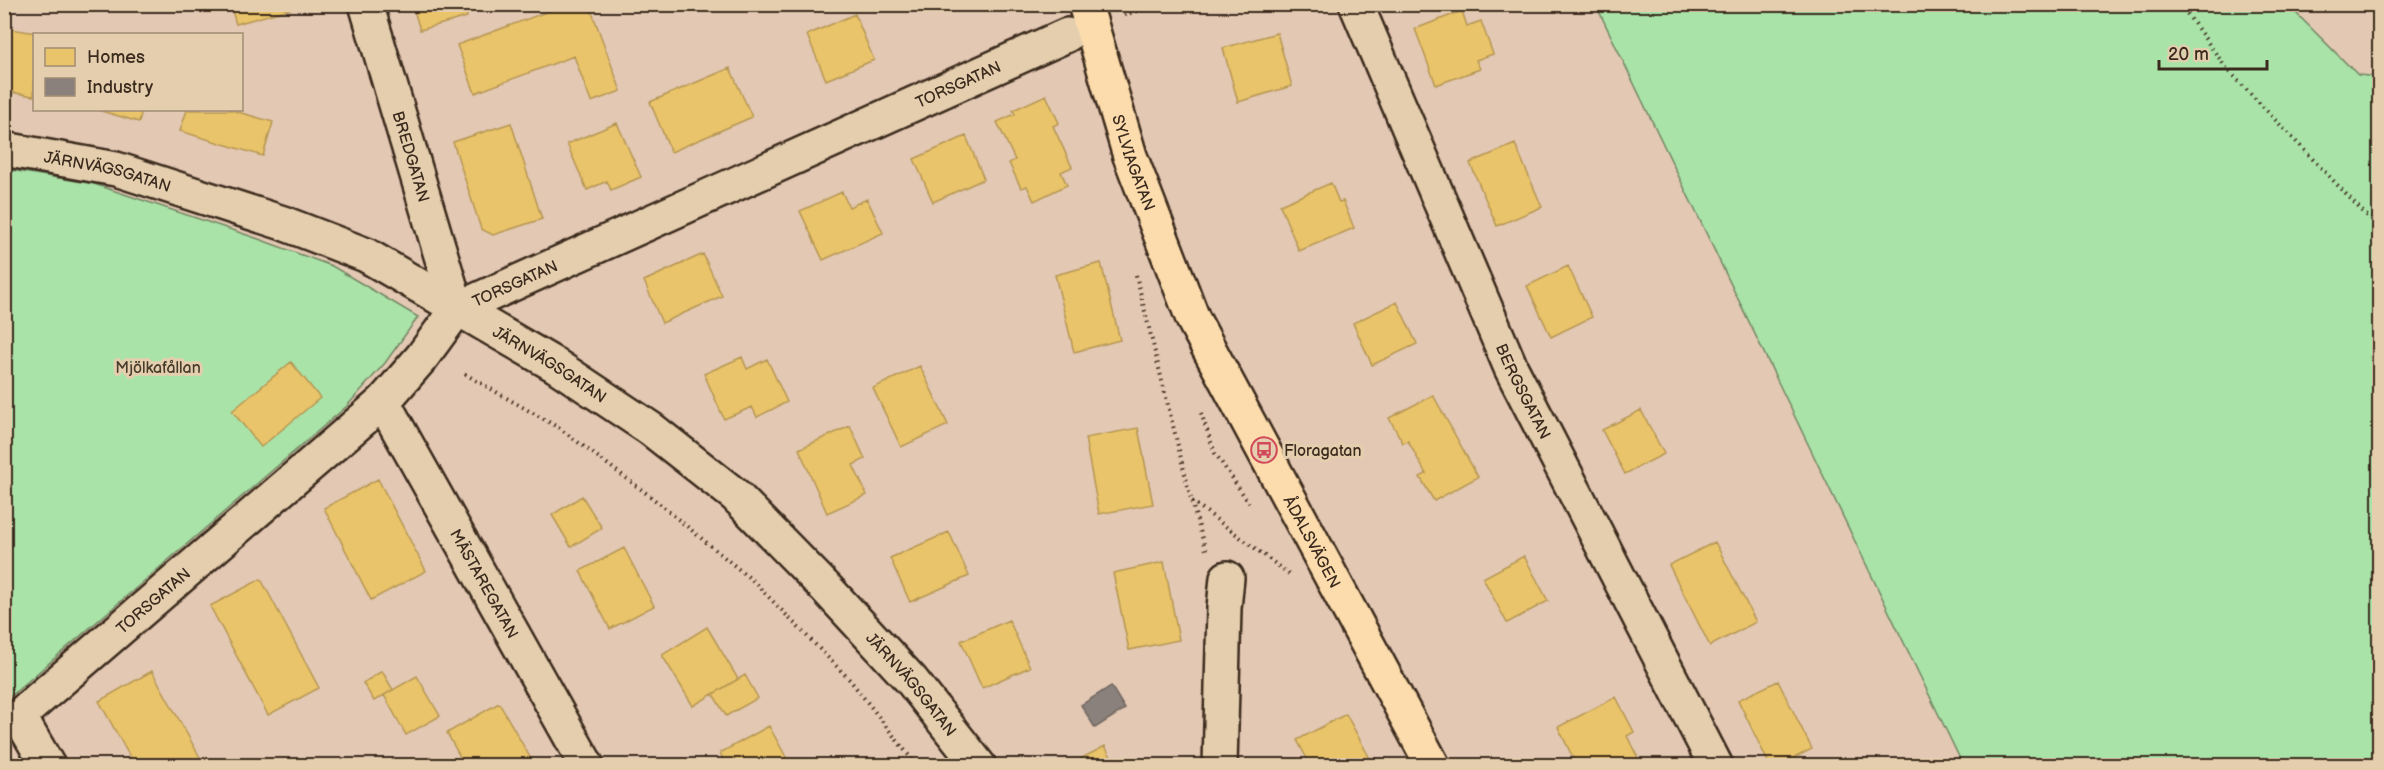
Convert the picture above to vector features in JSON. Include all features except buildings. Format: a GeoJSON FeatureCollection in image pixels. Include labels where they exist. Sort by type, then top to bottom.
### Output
{"type":"FeatureCollection","features":[{"type":"Feature","properties":{"kind":"main road","name":"SYLVIAGATAN"},"geometry":{"type":"LineString","coordinates":[[1084,4],[1130,156],[1193,319]]}},
{"type":"Feature","properties":{"kind":"main road","name":"ÅDALSVÄGEN"},"geometry":{"type":"LineString","coordinates":[[1193,319],[1433,765]]}},
{"type":"Feature","properties":{"kind":"street","name":"BREDGATAN"},"geometry":{"type":"LineString","coordinates":[[366,4],[457,309]]}},
{"type":"Feature","properties":{"kind":"street","name":"BERGSGATAN"},"geometry":{"type":"LineString","coordinates":[[1356,4],[1511,368],[1716,765]]}},
{"type":"Feature","properties":{"kind":"street","name":"TORSGATAN"},"geometry":{"type":"LineString","coordinates":[[12,720],[383,402],[422,357],[457,309],[1067,35]]}},
{"type":"Feature","properties":{"kind":"street","name":"JÄRNVÄGSGATAN"},"geometry":{"type":"LineString","coordinates":[[4,149],[116,169],[283,223],[366,255],[555,365],[641,422],[735,495],[827,589],[912,681],[979,765]]}},
{"type":"Feature","properties":{"kind":"street","name":"MÄSTAREGATAN"},"geometry":{"type":"LineString","coordinates":[[383,402],[587,765]]}},
{"type":"Feature","properties":{"kind":"street"},"geometry":{"type":"LineString","coordinates":[[1220,765],[1223,631],[1227,578]]}},
{"type":"Feature","properties":{"kind":"street"},"geometry":{"type":"LineString","coordinates":[[12,720],[48,765]]}},
{"type":"Feature","properties":{"kind":"path"},"geometry":{"type":"LineString","coordinates":[[2180,4],[2227,69],[2379,226]]}},
{"type":"Feature","properties":{"kind":"path"},"geometry":{"type":"LineString","coordinates":[[1135,272],[1191,500],[1207,552]]}},
{"type":"Feature","properties":{"kind":"path"},"geometry":{"type":"LineString","coordinates":[[465,374],[559,428],[650,496],[752,580],[850,680],[917,765]]}},
{"type":"Feature","properties":{"kind":"path"},"geometry":{"type":"LineString","coordinates":[[1191,500],[1289,574],[1300,578]]}},
{"type":"Feature","properties":{"kind":"green space"},"geometry":{"type":"Polygon","coordinates":[[[1596,5],[2288,5],[2358,75],[2379,77],[2379,765],[1963,765],[1596,5]]]}},
{"type":"Feature","properties":{"kind":"green space","name":"Mjölkafållan"},"geometry":{"type":"Polygon","coordinates":[[[5,169],[94,184],[253,237],[332,266],[418,317],[385,363],[347,406],[5,701],[5,169]]]}},
{"type":"Feature","properties":{"kind":"place","name":"Floragatan"},"geometry":{"type":"Point","coordinates":[1264,450]}}]}
